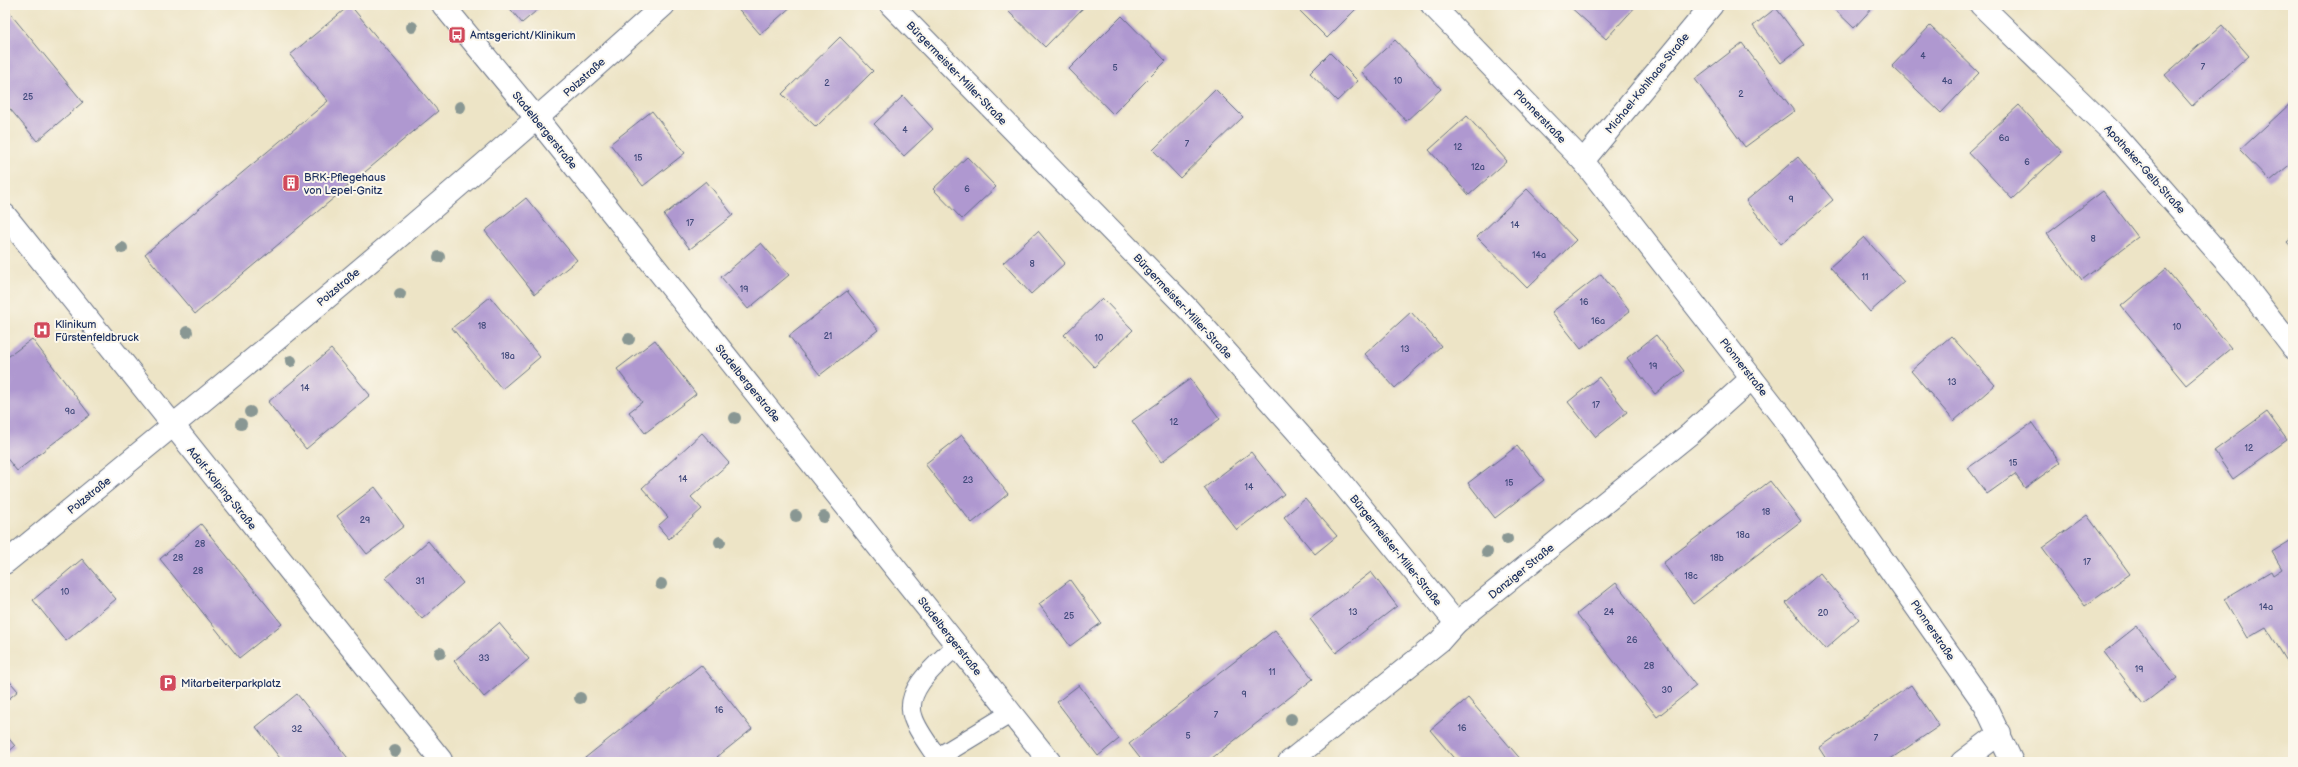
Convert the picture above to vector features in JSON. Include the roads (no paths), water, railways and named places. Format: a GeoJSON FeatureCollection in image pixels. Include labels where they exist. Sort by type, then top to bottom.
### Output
{"type":"FeatureCollection","features":[{"type":"Feature","properties":{"kind":"street","name":"Stadelbergerstraße"},"geometry":{"type":"LineString","coordinates":[[443,5],[538,119],[1050,762]]}},
{"type":"Feature","properties":{"kind":"street","name":"Polzstraße"},"geometry":{"type":"LineString","coordinates":[[5,563],[172,426],[538,119],[664,5]]}},
{"type":"Feature","properties":{"kind":"street","name":"Bürgermeister-Miller-Straße"},"geometry":{"type":"LineString","coordinates":[[891,5],[1189,310],[1332,471],[1456,623]]}},
{"type":"Feature","properties":{"kind":"street","name":"Plonnerstraße"},"geometry":{"type":"LineString","coordinates":[[1432,5],[1583,161],[1787,423],[1915,602],[1985,705],[2000,733],[2012,762]]}},
{"type":"Feature","properties":{"kind":"street","name":"Michael-Kohlhaas-Straße"},"geometry":{"type":"LineString","coordinates":[[1583,161],[1712,5]]}},
{"type":"Feature","properties":{"kind":"street","name":"Apotheker-Gelb-Straße"},"geometry":{"type":"LineString","coordinates":[[1981,5],[2114,134],[2234,271],[2293,348]]}},
{"type":"Feature","properties":{"kind":"street","name":"Adolf-Kolping-Straße"},"geometry":{"type":"LineString","coordinates":[[5,215],[172,426],[441,760]]}},
{"type":"Feature","properties":{"kind":"street","name":"Danziger Straße"},"geometry":{"type":"LineString","coordinates":[[1288,762],[1440,641],[1456,623],[1691,433],[1752,378]]}},
{"type":"Feature","properties":{"kind":"street"},"geometry":{"type":"LineString","coordinates":[[1962,762],[2000,733]]}},
{"type":"Feature","properties":{"kind":"lane"},"geometry":{"type":"LineString","coordinates":[[957,644],[921,682],[912,698],[912,717],[938,760],[1011,713]]}},
{"type":"Feature","properties":{"kind":"place","name":"Amtsgericht/Klinikum"},"geometry":{"type":"Point","coordinates":[457,35]}},
{"type":"Feature","properties":{"kind":"place","name":"BRK-Pflegehaus von Lepel-Gnitz"},"geometry":{"type":"Point","coordinates":[291,183]}},
{"type":"Feature","properties":{"kind":"place","name":"Klinikum Fürstenfeldbruck"},"geometry":{"type":"Point","coordinates":[42,330]}},
{"type":"Feature","properties":{"kind":"place","name":"Mitarbeiterparkplatz"},"geometry":{"type":"Point","coordinates":[168,683]}}]}
